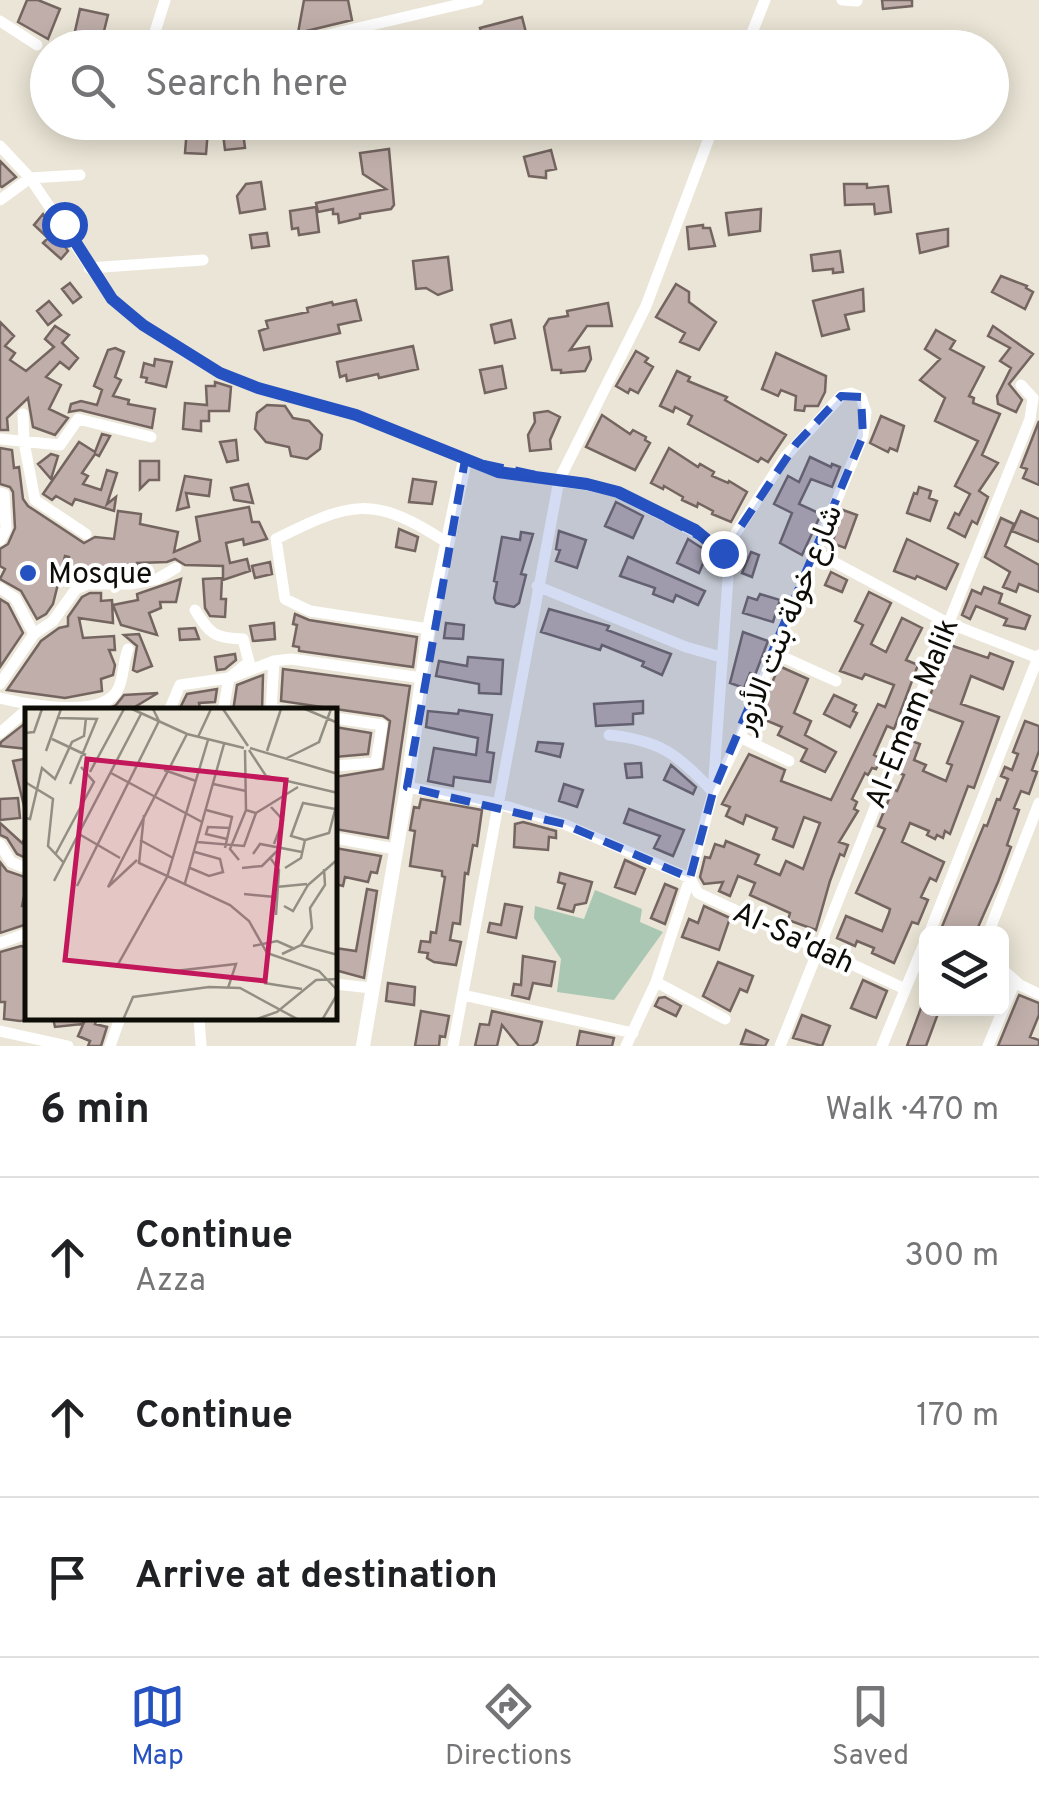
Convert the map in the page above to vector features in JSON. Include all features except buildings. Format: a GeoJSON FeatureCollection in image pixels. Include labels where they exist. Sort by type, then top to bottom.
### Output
{"type":"FeatureCollection","features":[{"type":"Feature","properties":{"kind":"street"},"geometry":{"type":"LineString","coordinates":[[156,30],[165,0]]}},
{"type":"Feature","properties":{"kind":"street"},"geometry":{"type":"LineString","coordinates":[[349,30],[478,0]]}},
{"type":"Feature","properties":{"kind":"street"},"geometry":{"type":"LineString","coordinates":[[753,30],[765,0]]}},
{"type":"Feature","properties":{"kind":"street"},"geometry":{"type":"LineString","coordinates":[[842,0],[858,1]]}},
{"type":"Feature","properties":{"kind":"street"},"geometry":{"type":"LineString","coordinates":[[0,21],[30,40]]}},
{"type":"Feature","properties":{"kind":"street"},"geometry":{"type":"LineString","coordinates":[[453,1046],[559,480],[646,306],[708,140]]}},
{"type":"Feature","properties":{"kind":"street"},"geometry":{"type":"LineString","coordinates":[[0,146],[64,224],[112,299],[143,325],[220,373],[258,388],[356,415],[498,472],[618,492],[695,530],[723,553],[728,578],[713,792]]}},
{"type":"Feature","properties":{"kind":"street"},"geometry":{"type":"LineString","coordinates":[[0,200],[30,178],[80,175]]}},
{"type":"Feature","properties":{"kind":"street"},"geometry":{"type":"LineString","coordinates":[[89,268],[204,260]]}},
{"type":"Feature","properties":{"kind":"street","name":"Al-Emam Malik"},"geometry":{"type":"LineString","coordinates":[[780,1046],[1030,419],[1034,398],[1021,385]]}},
{"type":"Feature","properties":{"kind":"street","name":"شارع خولة بنت الأزور"},"geometry":{"type":"LineString","coordinates":[[626,1046],[656,982],[713,792],[740,737],[866,428],[865,404],[854,394],[841,396],[785,457],[723,553]]}},
{"type":"Feature","properties":{"kind":"street"},"geometry":{"type":"LineString","coordinates":[[23,414],[35,500],[86,534]]}},
{"type":"Feature","properties":{"kind":"street"},"geometry":{"type":"LineString","coordinates":[[0,439],[60,446],[78,419],[151,436]]}},
{"type":"Feature","properties":{"kind":"street"},"geometry":{"type":"LineString","coordinates":[[363,1046],[429,629],[465,460]]}},
{"type":"Feature","properties":{"kind":"street"},"geometry":{"type":"LineString","coordinates":[[0,493],[4,494],[6,529],[0,540]]}},
{"type":"Feature","properties":{"kind":"street"},"geometry":{"type":"LineString","coordinates":[[429,629],[295,606],[285,599],[276,539],[329,512],[346,508],[392,512],[418,523],[446,542]]}},
{"type":"Feature","properties":{"kind":"street"},"geometry":{"type":"LineString","coordinates":[[815,552],[946,622],[1038,657],[932,926]]}},
{"type":"Feature","properties":{"kind":"street"},"geometry":{"type":"LineString","coordinates":[[0,684],[34,634],[53,621],[76,589],[88,584],[130,584],[157,579],[176,568]]}},
{"type":"Feature","properties":{"kind":"street"},"geometry":{"type":"LineString","coordinates":[[537,586],[686,647],[721,657]]}},
{"type":"Feature","properties":{"kind":"street"},"geometry":{"type":"LineString","coordinates":[[0,588],[15,598],[34,634]]}},
{"type":"Feature","properties":{"kind":"street"},"geometry":{"type":"LineString","coordinates":[[195,610],[208,632],[243,639],[249,662],[229,678],[224,708]]}},
{"type":"Feature","properties":{"kind":"street"},"geometry":{"type":"LineString","coordinates":[[0,698],[32,706],[98,706],[116,693],[128,649]]}},
{"type":"Feature","properties":{"kind":"street"},"geometry":{"type":"LineString","coordinates":[[772,652],[836,680]]}},
{"type":"Feature","properties":{"kind":"street"},"geometry":{"type":"LineString","coordinates":[[171,708],[180,685],[229,678],[274,661],[292,659],[422,678]]}},
{"type":"Feature","properties":{"kind":"street"},"geometry":{"type":"LineString","coordinates":[[271,708],[274,661]]}},
{"type":"Feature","properties":{"kind":"street"},"geometry":{"type":"LineString","coordinates":[[0,733],[25,712]]}},
{"type":"Feature","properties":{"kind":"street"},"geometry":{"type":"LineString","coordinates":[[338,719],[382,726],[376,763],[338,766]]}},
{"type":"Feature","properties":{"kind":"street"},"geometry":{"type":"LineString","coordinates":[[609,735],[643,738],[686,762],[713,792]]}},
{"type":"Feature","properties":{"kind":"street"},"geometry":{"type":"LineString","coordinates":[[740,737],[789,761]]}},
{"type":"Feature","properties":{"kind":"street","name":"Al-Sa'dah"},"geometry":{"type":"LineString","coordinates":[[407,787],[499,804],[564,824],[690,878],[698,893],[906,989]]}},
{"type":"Feature","properties":{"kind":"street"},"geometry":{"type":"LineString","coordinates":[[991,926],[1039,803]]}},
{"type":"Feature","properties":{"kind":"street"},"geometry":{"type":"LineString","coordinates":[[338,839],[396,849]]}},
{"type":"Feature","properties":{"kind":"street"},"geometry":{"type":"LineString","coordinates":[[0,844],[11,862],[25,868]]}},
{"type":"Feature","properties":{"kind":"street"},"geometry":{"type":"LineString","coordinates":[[0,943],[25,934]]}},
{"type":"Feature","properties":{"kind":"street"},"geometry":{"type":"LineString","coordinates":[[882,1046],[919,958]]}},
{"type":"Feature","properties":{"kind":"street"},"geometry":{"type":"LineString","coordinates":[[1009,975],[1039,994]]}},
{"type":"Feature","properties":{"kind":"street"},"geometry":{"type":"LineString","coordinates":[[988,1046],[1014,980]]}},
{"type":"Feature","properties":{"kind":"street"},"geometry":{"type":"LineString","coordinates":[[656,982],[725,1019]]}},
{"type":"Feature","properties":{"kind":"street"},"geometry":{"type":"LineString","coordinates":[[338,984],[371,988]]}},
{"type":"Feature","properties":{"kind":"street"},"geometry":{"type":"LineString","coordinates":[[463,995],[634,1033]]}},
{"type":"Feature","properties":{"kind":"street"},"geometry":{"type":"LineString","coordinates":[[110,1046],[119,1021]]}},
{"type":"Feature","properties":{"kind":"street"},"geometry":{"type":"LineString","coordinates":[[198,1021],[201,1046]]}},
{"type":"Feature","properties":{"kind":"street"},"geometry":{"type":"LineString","coordinates":[[0,1030],[68,1046]]}},
{"type":"Feature","properties":{"kind":"highlighted area"},"geometry":{"type":"Polygon","coordinates":[[[841,396],[861,397],[863,436],[713,792],[690,878],[564,824],[407,787],[465,460],[617,492],[725,550],[796,444],[841,396]]]}},
{"type":"Feature","properties":{"kind":"green space"},"geometry":{"type":"Polygon","coordinates":[[[595,890],[642,909],[640,922],[663,932],[614,1000],[557,992],[561,959],[534,918],[535,906],[584,919],[595,890]]]}},
{"type":"Feature","properties":{"kind":"place","name":"Mosque"},"geometry":{"type":"Point","coordinates":[28,573]}},
{"type":"Feature","properties":{"kind":"route"},"geometry":{"type":"LineString","coordinates":[[64,224],[112,299],[143,325],[220,373],[258,388],[356,415],[498,472],[618,492],[695,530],[723,553]]}}]}
